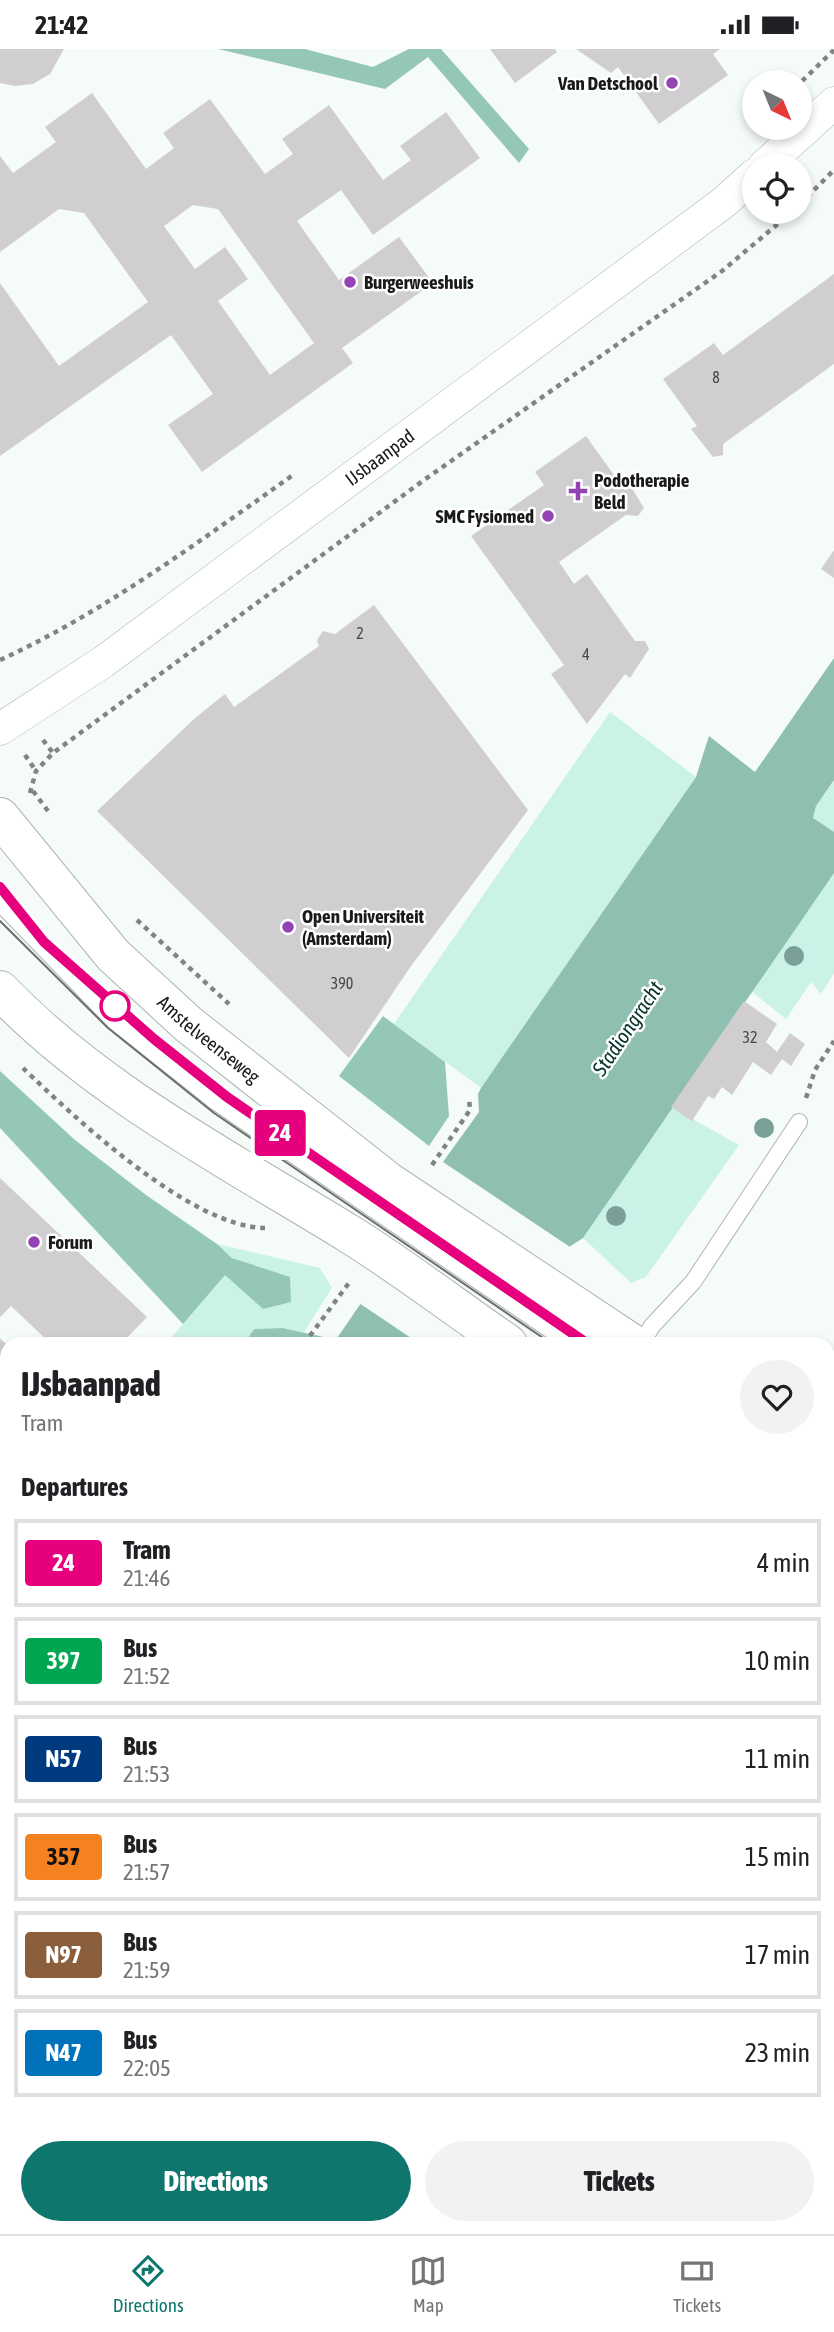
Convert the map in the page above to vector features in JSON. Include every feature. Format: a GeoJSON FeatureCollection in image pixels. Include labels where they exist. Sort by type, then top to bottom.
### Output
{"type":"FeatureCollection","features":[{"type":"Feature","properties":{"kind":"main road","name":"Amstelveenseweg"},"geometry":{"type":"LineString","coordinates":[[0,817],[113,955],[188,1024],[501,1337]]}},
{"type":"Feature","properties":{"kind":"main road","name":"Amstelveenseweg"},"geometry":{"type":"LineString","coordinates":[[0,990],[28,1019],[112,1087],[244,1173],[371,1208],[548,1309],[616,1337]]}},
{"type":"Feature","properties":{"kind":"street"},"geometry":{"type":"LineString","coordinates":[[777,154],[834,103]]}},
{"type":"Feature","properties":{"kind":"street","name":"IJsbaanpad"},"geometry":{"type":"LineString","coordinates":[[0,729],[103,662],[692,226],[742,185]]}},
{"type":"Feature","properties":{"kind":"lane","name":"Amstelveenseweg"},"geometry":{"type":"LineString","coordinates":[[0,903],[114,1021],[216,1102],[371,1208]]}},
{"type":"Feature","properties":{"kind":"lane"},"geometry":{"type":"LineString","coordinates":[[645,1337],[652,1326],[693,1282],[799,1122]]}},
{"type":"Feature","properties":{"kind":"lane"},"geometry":{"type":"LineString","coordinates":[[548,1309],[566,1337]]}},
{"type":"Feature","properties":{"kind":"path"},"geometry":{"type":"LineString","coordinates":[[812,71],[834,50]]}},
{"type":"Feature","properties":{"kind":"path"},"geometry":{"type":"LineString","coordinates":[[812,192],[834,170]]}},
{"type":"Feature","properties":{"kind":"path"},"geometry":{"type":"LineString","coordinates":[[36,771],[53,753],[424,480],[722,271],[778,224]]}},
{"type":"Feature","properties":{"kind":"path"},"geometry":{"type":"LineString","coordinates":[[0,660],[32,645],[174,559],[299,470]]}},
{"type":"Feature","properties":{"kind":"path"},"geometry":{"type":"LineString","coordinates":[[33,791],[51,815]]}},
{"type":"Feature","properties":{"kind":"path"},"geometry":{"type":"LineString","coordinates":[[132,916],[233,1007]]}},
{"type":"Feature","properties":{"kind":"path"},"geometry":{"type":"LineString","coordinates":[[799,1122],[815,1070],[834,1041]]}},
{"type":"Feature","properties":{"kind":"path"},"geometry":{"type":"LineString","coordinates":[[437,1158],[470,1110],[469,1098]]}},
{"type":"Feature","properties":{"kind":"path"},"geometry":{"type":"LineString","coordinates":[[309,1337],[343,1292]]}},
{"type":"Feature","properties":{"kind":"shaded area"},"geometry":{"type":"Polygon","coordinates":[[[218,49],[305,49],[373,67],[409,49],[441,49],[529,149],[519,163],[428,57],[385,89],[218,49]]]}},
{"type":"Feature","properties":{"kind":"shaded area"},"geometry":{"type":"Polygon","coordinates":[[[610,712],[696,777],[481,1088],[394,1024],[610,712]]]}},
{"type":"Feature","properties":{"kind":"shaded area"},"geometry":{"type":"Polygon","coordinates":[[[834,781],[834,832],[813,819],[816,806],[834,781]]]}},
{"type":"Feature","properties":{"kind":"shaded area"},"geometry":{"type":"Polygon","coordinates":[[[834,873],[834,973],[821,994],[811,982],[786,1019],[751,991],[834,873]]]}},
{"type":"Feature","properties":{"kind":"shaded area"},"geometry":{"type":"Polygon","coordinates":[[[383,1016],[445,1062],[449,1116],[429,1146],[339,1076],[383,1016]]]}},
{"type":"Feature","properties":{"kind":"shaded area"},"geometry":{"type":"Polygon","coordinates":[[[0,1071],[75,1140],[146,1195],[217,1244],[232,1258],[290,1277],[291,1302],[263,1309],[225,1275],[183,1324],[0,1128],[0,1071]]]}},
{"type":"Feature","properties":{"kind":"shaded area"},"geometry":{"type":"Polygon","coordinates":[[[671,1107],[739,1145],[646,1277],[631,1283],[583,1238],[671,1107]]]}},
{"type":"Feature","properties":{"kind":"shaded area"},"geometry":{"type":"Polygon","coordinates":[[[217,1244],[320,1268],[332,1288],[304,1332],[283,1328],[254,1329],[249,1337],[172,1337],[225,1274],[263,1309],[289,1277],[232,1258],[217,1244]]]}},
{"type":"Feature","properties":{"kind":"shaded area"},"geometry":{"type":"Polygon","coordinates":[[[283,1328],[324,1337],[249,1337],[254,1329],[283,1328]]]}},
{"type":"Feature","properties":{"kind":"water","name":"Stadiongracht"},"geometry":{"type":"Polygon","coordinates":[[[834,658],[834,780],[816,806],[813,818],[834,832],[834,873],[583,1238],[569,1247],[507,1337],[338,1337],[428,1205],[443,1162],[479,1112],[478,1094],[481,1088],[696,777],[709,736],[755,772],[834,658]]]}},
{"type":"Feature","properties":{"kind":"pier"},"geometry":{"type":"Polygon","coordinates":[[[440,1160],[573,1249],[511,1337],[410,1337],[359,1303],[425,1204],[440,1160]]]}},
{"type":"Feature","properties":{"kind":"building"},"geometry":{"type":"Polygon","coordinates":[[[0,49],[64,49],[50,74],[33,84],[15,86],[0,83],[0,49]]]}},
{"type":"Feature","properties":{"kind":"building","name":"Van Detschool"},"geometry":{"type":"Polygon","coordinates":[[[490,49],[555,49],[557,52],[515,83],[490,49]]]}},
{"type":"Feature","properties":{"kind":"building","name":"Van Detschool"},"geometry":{"type":"Polygon","coordinates":[[[576,49],[720,49],[713,54],[728,75],[659,124],[618,67],[611,73],[576,49]]]}},
{"type":"Feature","properties":{"kind":"building","name":"Burgerweeshuis"},"geometry":{"type":"Polygon","coordinates":[[[92,93],[146,169],[174,148],[163,133],[210,99],[265,174],[293,154],[282,139],[329,105],[383,180],[411,160],[400,146],[446,112],[480,158],[373,235],[341,190],[297,221],[339,280],[399,237],[433,283],[342,348],[353,363],[202,472],[168,425],[213,394],[171,335],[0,456],[0,283],[59,366],[148,302],[84,213],[59,209],[0,252],[0,156],[13,173],[56,142],[45,127],[92,93]],[[193,205],[164,226],[195,269],[225,247],[248,279],[218,301],[270,375],[314,343],[218,209],[193,205]]]}},
{"type":"Feature","properties":{"kind":"building"},"geometry":{"type":"Polygon","coordinates":[[[834,274],[834,364],[723,444],[723,455],[713,457],[691,429],[697,426],[663,379],[714,343],[723,355],[834,274]]]}},
{"type":"Feature","properties":{"kind":"building"},"geometry":{"type":"Polygon","coordinates":[[[586,436],[619,482],[625,477],[644,508],[638,516],[626,515],[559,562],[574,584],[587,574],[635,641],[645,641],[649,649],[630,678],[625,674],[587,724],[551,674],[564,665],[471,536],[544,485],[535,472],[586,436]]]}},
{"type":"Feature","properties":{"kind":"building"},"geometry":{"type":"Polygon","coordinates":[[[834,550],[834,578],[821,569],[834,550]]]}},
{"type":"Feature","properties":{"kind":"building"},"geometry":{"type":"Polygon","coordinates":[[[374,605],[528,810],[411,966],[349,1058],[97,811],[194,719],[225,694],[234,707],[319,646],[317,640],[323,631],[335,634],[374,605]]]}},
{"type":"Feature","properties":{"kind":"building"},"geometry":{"type":"Polygon","coordinates":[[[744,1001],[777,1024],[766,1042],[777,1052],[790,1033],[805,1044],[791,1066],[782,1059],[771,1075],[753,1062],[732,1095],[722,1087],[714,1099],[708,1096],[692,1121],[671,1107],[744,1001]]]}},
{"type":"Feature","properties":{"kind":"building","name":"Forum"},"geometry":{"type":"Polygon","coordinates":[[[0,1178],[147,1317],[128,1337],[44,1337],[11,1306],[0,1317],[0,1178]]]}},
{"type":"Feature","properties":{"kind":"tram line","name":"24"},"geometry":{"type":"LineString","coordinates":[[0,887],[44,942],[121,1011],[227,1097],[578,1337]]}},
{"type":"Feature","properties":{"kind":"tram line"},"geometry":{"type":"LineString","coordinates":[[0,888],[44,942],[171,1053],[227,1097],[578,1337]]}},
{"type":"Feature","properties":{"kind":"tram line"},"geometry":{"type":"LineString","coordinates":[[0,921],[108,1028],[214,1113],[542,1337]]}},
{"type":"Feature","properties":{"kind":"place","name":"Van Detschool"},"geometry":{"type":"Point","coordinates":[672,83]}},
{"type":"Feature","properties":{"kind":"place","name":"Burgerweeshuis"},"geometry":{"type":"Point","coordinates":[350,282]}},
{"type":"Feature","properties":{"kind":"place","name":"Podotherapie Beld"},"geometry":{"type":"Point","coordinates":[578,491]}},
{"type":"Feature","properties":{"kind":"place","name":"SMC Fysiomed"},"geometry":{"type":"Point","coordinates":[548,516]}},
{"type":"Feature","properties":{"kind":"place","name":"Open Universiteit (Amsterdam)"},"geometry":{"type":"Point","coordinates":[288,927]}},
{"type":"Feature","properties":{"kind":"place","name":"Forum"},"geometry":{"type":"Point","coordinates":[34,1242]}}]}
